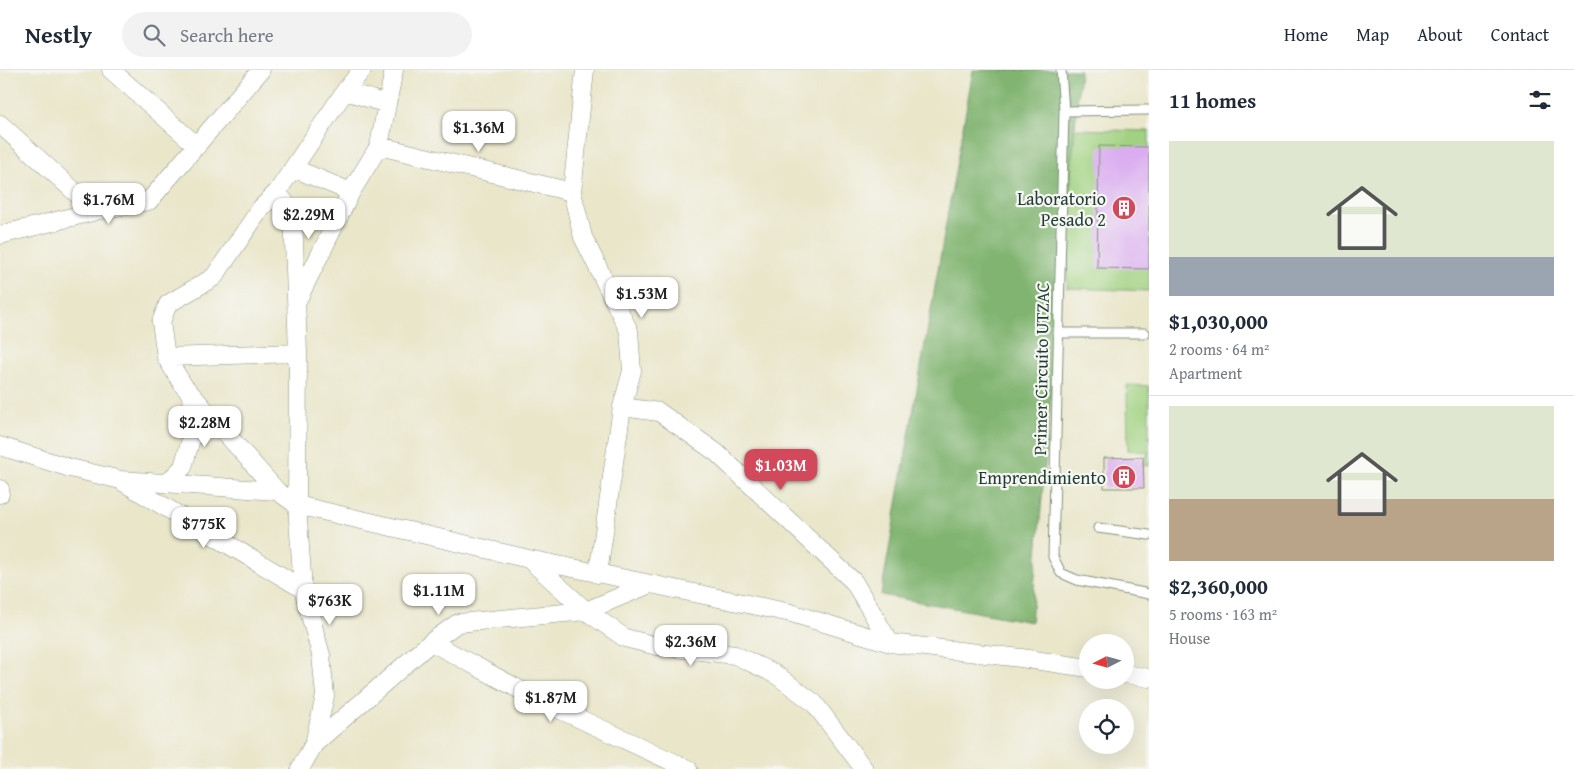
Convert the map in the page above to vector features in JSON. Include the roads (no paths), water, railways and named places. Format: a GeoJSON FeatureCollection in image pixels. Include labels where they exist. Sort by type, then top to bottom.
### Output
{"type":"FeatureCollection","features":[{"type":"Feature","properties":{"kind":"street"},"geometry":{"type":"LineString","coordinates":[[111,70],[197,146]]}},
{"type":"Feature","properties":{"kind":"street"},"geometry":{"type":"LineString","coordinates":[[0,235],[96,211],[149,201],[261,70]]}},
{"type":"Feature","properties":{"kind":"street"},"geometry":{"type":"LineString","coordinates":[[362,70],[345,91],[277,192],[261,208],[214,277],[168,304],[160,322],[166,357],[191,395],[277,491],[297,505],[529,559],[791,613],[890,643],[1079,667]]}},
{"type":"Feature","properties":{"kind":"street"},"geometry":{"type":"LineString","coordinates":[[296,302],[351,192],[379,146],[394,70]]}},
{"type":"Feature","properties":{"kind":"street"},"geometry":{"type":"LineString","coordinates":[[585,70],[572,192],[583,237],[630,331],[632,371],[622,407],[598,574]]}},
{"type":"Feature","properties":{"kind":"street"},"geometry":{"type":"LineString","coordinates":[[345,91],[387,104]]}},
{"type":"Feature","properties":{"kind":"street"},"geometry":{"type":"LineString","coordinates":[[0,124],[96,211]]}},
{"type":"Feature","properties":{"kind":"street"},"geometry":{"type":"LineString","coordinates":[[379,146],[572,192]]}},
{"type":"Feature","properties":{"kind":"street"},"geometry":{"type":"LineString","coordinates":[[293,168],[351,192]]}},
{"type":"Feature","properties":{"kind":"street"},"geometry":{"type":"LineString","coordinates":[[277,192],[293,213],[298,353],[297,505],[303,589],[321,655],[325,696],[314,744],[300,769]]}},
{"type":"Feature","properties":{"kind":"street"},"geometry":{"type":"LineString","coordinates":[[166,357],[298,353]]}},
{"type":"Feature","properties":{"kind":"street"},"geometry":{"type":"LineString","coordinates":[[168,483],[184,467],[193,432],[191,395]]}},
{"type":"Feature","properties":{"kind":"street"},"geometry":{"type":"LineString","coordinates":[[622,407],[659,412],[717,453],[854,582],[890,643]]}},
{"type":"Feature","properties":{"kind":"street"},"geometry":{"type":"LineString","coordinates":[[0,446],[70,468],[121,480],[277,491]]}},
{"type":"Feature","properties":{"kind":"street"},"geometry":{"type":"LineString","coordinates":[[121,480],[303,589]]}},
{"type":"Feature","properties":{"kind":"street"},"geometry":{"type":"LineString","coordinates":[[0,489],[0,494]]}},
{"type":"Feature","properties":{"kind":"street"},"geometry":{"type":"LineString","coordinates":[[529,559],[586,611],[625,638],[657,646],[735,655],[775,674],[814,703],[864,769]]}},
{"type":"Feature","properties":{"kind":"street"},"geometry":{"type":"LineString","coordinates":[[314,744],[431,642],[458,623],[586,611],[650,584]]}},
{"type":"Feature","properties":{"kind":"street"},"geometry":{"type":"LineString","coordinates":[[431,642],[539,700],[688,769]]}},
{"type":"Feature","properties":{"kind":"street"},"geometry":{"type":"LineString","coordinates":[[1134,676],[1149,678]]}},
{"type":"Feature","properties":{"kind":"lane","name":"Primer Circuito UTZAC"},"geometry":{"type":"LineString","coordinates":[[1064,71],[1053,557],[1061,573],[1077,580],[1149,594]]}},
{"type":"Feature","properties":{"kind":"lane"},"geometry":{"type":"LineString","coordinates":[[1064,111],[1149,110]]}},
{"type":"Feature","properties":{"kind":"lane"},"geometry":{"type":"LineString","coordinates":[[1057,333],[1145,333]]}},
{"type":"Feature","properties":{"kind":"lane"},"geometry":{"type":"LineString","coordinates":[[1098,528],[1149,535]]}},
{"type":"Feature","properties":{"kind":"place","name":"Laboratorio Pesado 2"},"geometry":{"type":"Point","coordinates":[1124,208]}},
{"type":"Feature","properties":{"kind":"place","name":"Emprendimiento"},"geometry":{"type":"Point","coordinates":[1124,477]}}]}
